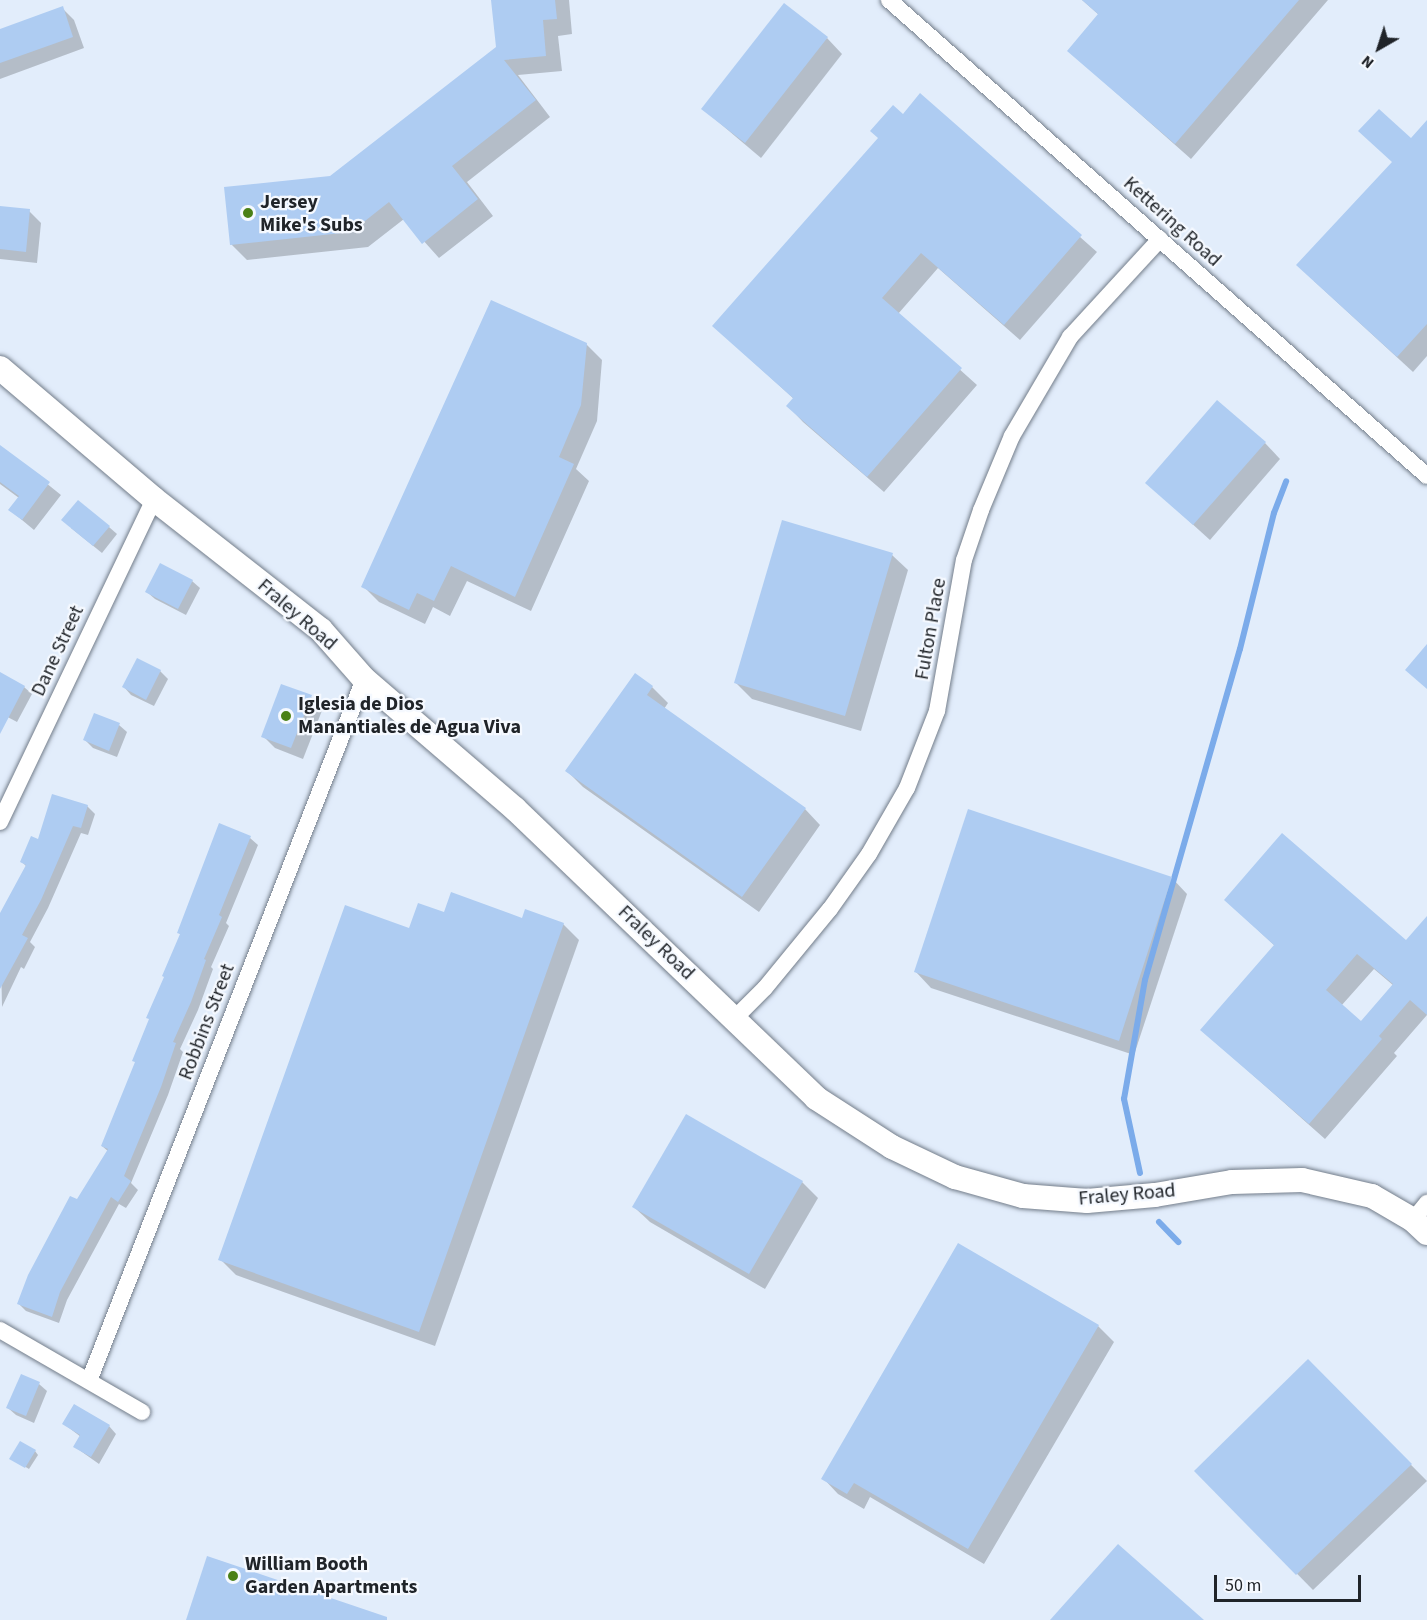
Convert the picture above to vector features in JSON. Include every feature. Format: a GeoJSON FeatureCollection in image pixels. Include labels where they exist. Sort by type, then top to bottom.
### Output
{"type":"FeatureCollection","features":[{"type":"Feature","properties":{"kind":"street","name":"Kettering Road"},"geometry":{"type":"LineString","coordinates":[[889,0],[1427,476]]}},
{"type":"Feature","properties":{"kind":"street","name":"Fulton Place"},"geometry":{"type":"LineString","coordinates":[[733,1020],[765,988],[830,909],[869,854],[907,788],[937,711],[964,561],[981,510],[1012,436],[1070,338],[1160,239]]}},
{"type":"Feature","properties":{"kind":"street","name":"Fraley Road"},"geometry":{"type":"LineString","coordinates":[[0,368],[154,499],[321,630],[364,679],[515,808],[816,1098],[892,1147],[955,1177],[1023,1196],[1087,1202],[1155,1195],[1232,1182],[1302,1180],[1372,1196],[1422,1219]]}},
{"type":"Feature","properties":{"kind":"street","name":"Dane Street"},"geometry":{"type":"LineString","coordinates":[[0,822],[154,499]]}},
{"type":"Feature","properties":{"kind":"street","name":"Robbins Street"},"geometry":{"type":"LineString","coordinates":[[89,1381],[364,679]]}},
{"type":"Feature","properties":{"kind":"street"},"geometry":{"type":"LineString","coordinates":[[0,1330],[142,1412]]}},
{"type":"Feature","properties":{"kind":"building"},"geometry":{"type":"Polygon","coordinates":[[[491,0],[555,0],[557,19],[543,20],[546,56],[504,60],[536,100],[452,166],[478,199],[422,244],[389,202],[351,232],[230,245],[224,187],[330,176],[496,47],[491,0]]]}},
{"type":"Feature","properties":{"kind":"building"},"geometry":{"type":"Polygon","coordinates":[[[1082,0],[1299,0],[1175,144],[1067,51],[1098,14],[1082,0]]]}},
{"type":"Feature","properties":{"kind":"building"},"geometry":{"type":"Polygon","coordinates":[[[784,3],[828,37],[745,143],[701,109],[784,3]]]}},
{"type":"Feature","properties":{"kind":"building"},"geometry":{"type":"Polygon","coordinates":[[[63,6],[73,37],[0,63],[0,29],[63,6]]]}},
{"type":"Feature","properties":{"kind":"building"},"geometry":{"type":"Polygon","coordinates":[[[920,93],[1082,235],[1004,325],[921,253],[882,298],[962,368],[867,477],[786,406],[793,398],[712,326],[878,138],[870,131],[893,105],[903,114],[920,93]]]}},
{"type":"Feature","properties":{"kind":"building"},"geometry":{"type":"Polygon","coordinates":[[[1379,109],[1411,138],[1427,120],[1427,324],[1397,357],[1296,265],[1392,162],[1358,131],[1379,109]]]}},
{"type":"Feature","properties":{"kind":"building"},"geometry":{"type":"Polygon","coordinates":[[[0,206],[30,209],[26,252],[0,249],[0,206]]]}},
{"type":"Feature","properties":{"kind":"building"},"geometry":{"type":"Polygon","coordinates":[[[491,300],[587,343],[581,405],[559,457],[574,464],[515,597],[451,566],[434,601],[417,593],[409,610],[361,587],[491,300]]]}},
{"type":"Feature","properties":{"kind":"building"},"geometry":{"type":"Polygon","coordinates":[[[1217,400],[1266,442],[1193,525],[1145,483],[1217,400]]]}},
{"type":"Feature","properties":{"kind":"building"},"geometry":{"type":"Polygon","coordinates":[[[0,445],[50,482],[22,520],[8,510],[19,496],[0,482],[0,445]]]}},
{"type":"Feature","properties":{"kind":"building"},"geometry":{"type":"Polygon","coordinates":[[[78,500],[110,526],[93,546],[61,520],[78,500]]]}},
{"type":"Feature","properties":{"kind":"building"},"geometry":{"type":"Polygon","coordinates":[[[782,520],[893,553],[845,716],[734,683],[782,520]]]}},
{"type":"Feature","properties":{"kind":"building"},"geometry":{"type":"Polygon","coordinates":[[[160,563],[193,580],[178,609],[145,592],[160,563]]]}},
{"type":"Feature","properties":{"kind":"building"},"geometry":{"type":"Polygon","coordinates":[[[1427,644],[1427,689],[1405,670],[1427,644]]]}},
{"type":"Feature","properties":{"kind":"building"},"geometry":{"type":"Polygon","coordinates":[[[137,658],[161,670],[146,700],[122,687],[137,658]]]}},
{"type":"Feature","properties":{"kind":"building"},"geometry":{"type":"Polygon","coordinates":[[[0,672],[25,686],[0,734],[0,672]]]}},
{"type":"Feature","properties":{"kind":"building"},"geometry":{"type":"Polygon","coordinates":[[[635,673],[653,686],[647,695],[806,808],[742,897],[565,771],[635,673]]]}},
{"type":"Feature","properties":{"kind":"building","name":"Iglesia de Dios Manantiales de Agua Viva"},"geometry":{"type":"Polygon","coordinates":[[[281,684],[312,695],[291,748],[261,737],[281,684]]]}},
{"type":"Feature","properties":{"kind":"building"},"geometry":{"type":"Polygon","coordinates":[[[94,713],[120,723],[109,751],[83,740],[94,713]]]}},
{"type":"Feature","properties":{"kind":"building"},"geometry":{"type":"Polygon","coordinates":[[[52,794],[88,805],[81,828],[73,826],[41,900],[22,935],[28,938],[0,989],[0,913],[26,865],[20,862],[31,836],[38,839],[52,794]]]}},
{"type":"Feature","properties":{"kind":"building"},"geometry":{"type":"Polygon","coordinates":[[[968,809],[1172,877],[1119,1041],[914,972],[968,809]]]}},
{"type":"Feature","properties":{"kind":"building"},"geometry":{"type":"Polygon","coordinates":[[[219,823],[251,836],[219,915],[222,917],[204,959],[206,960],[191,1002],[173,1042],[176,1043],[161,1087],[124,1176],[131,1181],[118,1202],[111,1197],[60,1292],[52,1317],[17,1304],[28,1275],[70,1196],[77,1199],[108,1149],[101,1146],[135,1062],[132,1061],[149,1019],[146,1018],[164,977],[162,976],[180,934],[177,933],[219,823]]]}},
{"type":"Feature","properties":{"kind":"building"},"geometry":{"type":"Polygon","coordinates":[[[1282,833],[1406,940],[1427,916],[1427,1015],[1410,1000],[1379,1036],[1382,1039],[1309,1124],[1200,1030],[1274,945],[1224,900],[1282,833]],[[1357,954],[1326,990],[1361,1021],[1393,984],[1357,954]]]}},
{"type":"Feature","properties":{"kind":"building"},"geometry":{"type":"Polygon","coordinates":[[[451,892],[522,918],[525,909],[564,923],[419,1332],[218,1260],[345,905],[409,928],[418,903],[444,912],[451,892]]]}},
{"type":"Feature","properties":{"kind":"building"},"geometry":{"type":"Polygon","coordinates":[[[686,1114],[803,1181],[749,1274],[632,1207],[686,1114]]]}},
{"type":"Feature","properties":{"kind":"building"},"geometry":{"type":"Polygon","coordinates":[[[958,1243],[1099,1325],[968,1549],[854,1483],[847,1494],[821,1479],[958,1243]]]}},
{"type":"Feature","properties":{"kind":"building"},"geometry":{"type":"Polygon","coordinates":[[[1308,1359],[1412,1464],[1296,1575],[1194,1471],[1308,1359]]]}},
{"type":"Feature","properties":{"kind":"building"},"geometry":{"type":"Polygon","coordinates":[[[21,1374],[40,1382],[26,1416],[6,1408],[21,1374]]]}},
{"type":"Feature","properties":{"kind":"building"},"geometry":{"type":"Polygon","coordinates":[[[74,1404],[110,1425],[91,1457],[73,1447],[80,1435],[62,1424],[74,1404]]]}},
{"type":"Feature","properties":{"kind":"building"},"geometry":{"type":"Polygon","coordinates":[[[20,1441],[36,1450],[25,1468],[9,1459],[20,1441]]]}},
{"type":"Feature","properties":{"kind":"building"},"geometry":{"type":"Polygon","coordinates":[[[1118,1544],[1204,1620],[1050,1620],[1118,1544]]]}},
{"type":"Feature","properties":{"kind":"building","name":"William Booth Garden Apartments"},"geometry":{"type":"Polygon","coordinates":[[[207,1556],[387,1617],[387,1620],[186,1620],[207,1556]]]}},
{"type":"Feature","properties":{"kind":"waterway"},"geometry":{"type":"LineString","coordinates":[[1140,1173],[1124,1099],[1145,980],[1240,649],[1274,513],[1286,481]]}},
{"type":"Feature","properties":{"kind":"waterway"},"geometry":{"type":"LineString","coordinates":[[1159,1222],[1178,1242]]}},
{"type":"Feature","properties":{"kind":"place","name":"Jersey Mike's Subs"},"geometry":{"type":"Point","coordinates":[248,213]}},
{"type":"Feature","properties":{"kind":"place","name":"Iglesia de Dios Manantiales de Agua Viva"},"geometry":{"type":"Point","coordinates":[286,716]}},
{"type":"Feature","properties":{"kind":"place","name":"William Booth Garden Apartments"},"geometry":{"type":"Point","coordinates":[233,1576]}}]}
